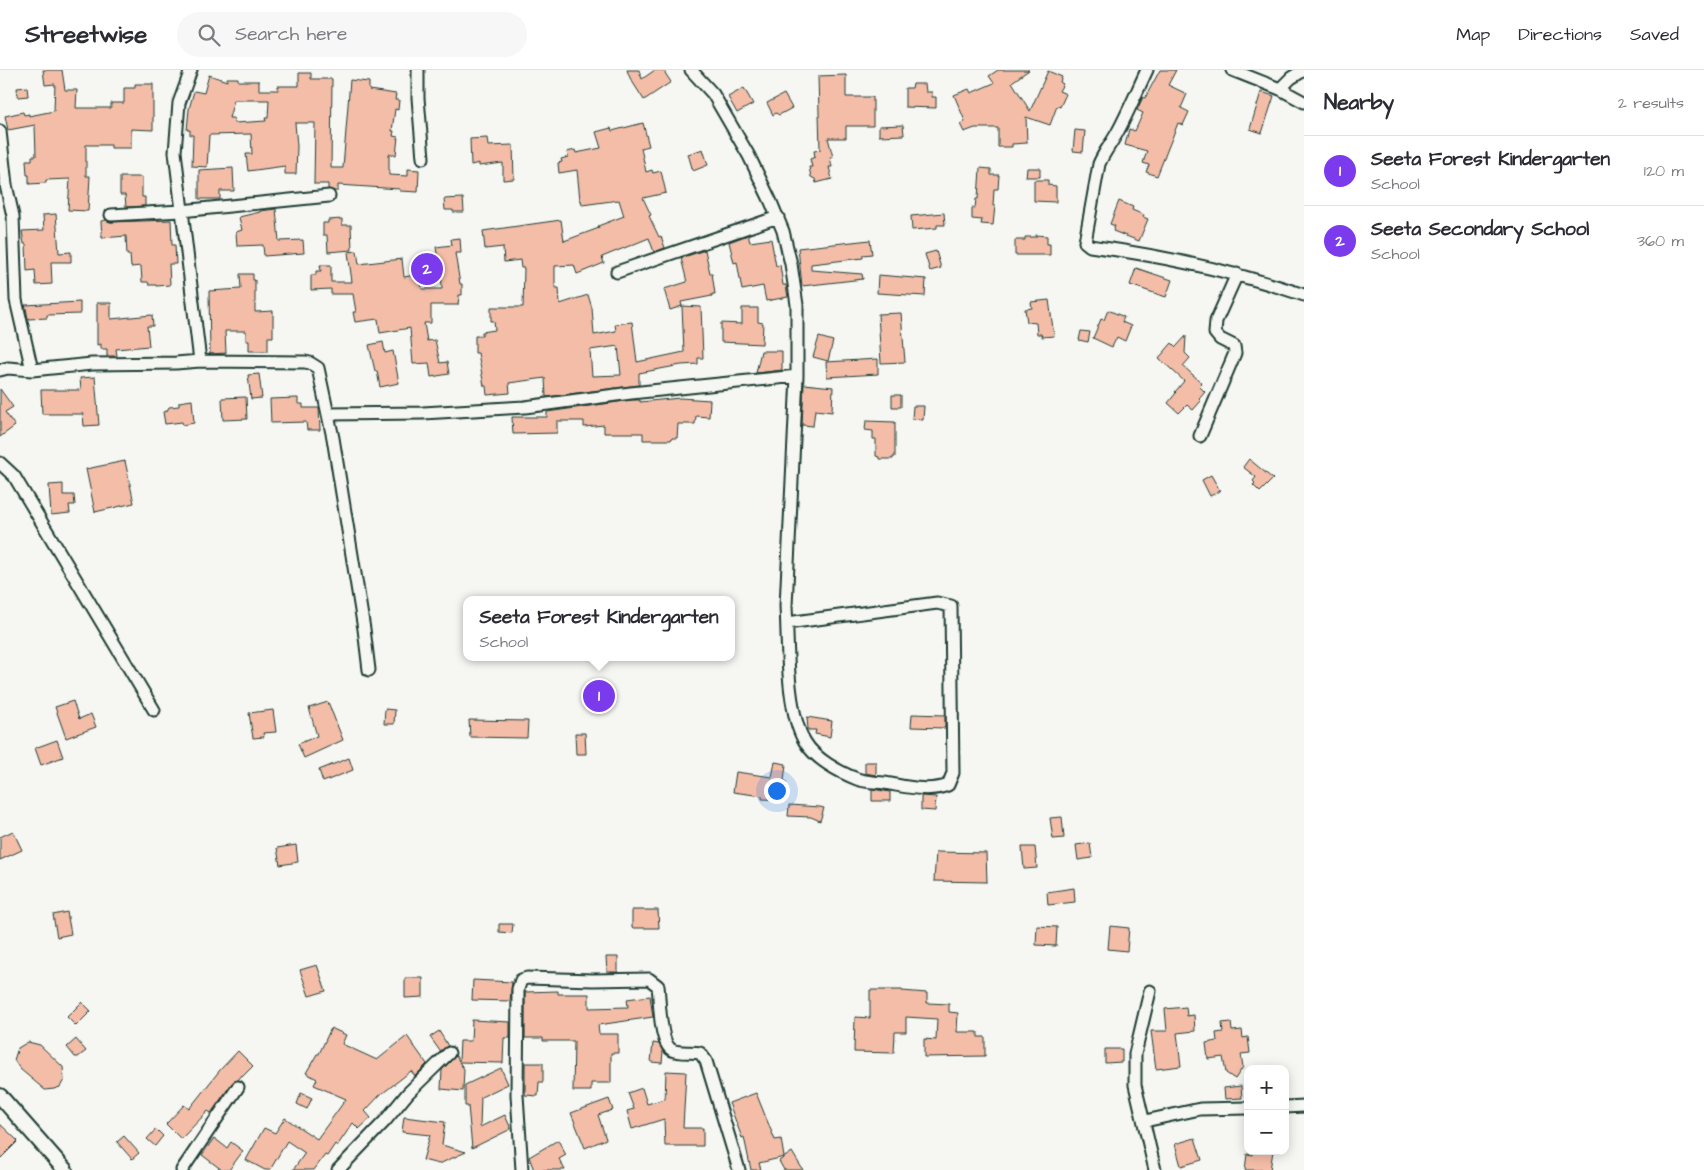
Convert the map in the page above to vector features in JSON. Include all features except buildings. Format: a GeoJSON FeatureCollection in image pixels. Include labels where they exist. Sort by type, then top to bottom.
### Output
{"type":"FeatureCollection","features":[{"type":"Feature","properties":{"kind":"street"},"geometry":{"type":"LineString","coordinates":[[191,70],[179,103],[175,144],[181,211],[200,361]]}},
{"type":"Feature","properties":{"kind":"street"},"geometry":{"type":"LineString","coordinates":[[418,70],[418,98],[423,158]]}},
{"type":"Feature","properties":{"kind":"street"},"geometry":{"type":"LineString","coordinates":[[691,70],[714,94],[749,156],[778,217],[791,264],[797,305],[797,376],[786,606],[789,678],[795,719],[805,742],[820,759],[858,780],[924,789],[939,789],[948,785],[953,773],[951,606],[937,602],[787,623]]}},
{"type":"Feature","properties":{"kind":"street"},"geometry":{"type":"LineString","coordinates":[[1147,70],[1131,106],[1099,164],[1085,242],[1090,246],[1146,254],[1254,278],[1304,295]]}},
{"type":"Feature","properties":{"kind":"street"},"geometry":{"type":"LineString","coordinates":[[1232,70],[1280,89],[1304,102]]}},
{"type":"Feature","properties":{"kind":"street"},"geometry":{"type":"LineString","coordinates":[[1280,89],[1291,78],[1304,70]]}},
{"type":"Feature","properties":{"kind":"street"},"geometry":{"type":"LineString","coordinates":[[0,131],[6,186],[13,216],[16,300],[32,370]]}},
{"type":"Feature","properties":{"kind":"street"},"geometry":{"type":"LineString","coordinates":[[111,215],[181,211],[329,196]]}},
{"type":"Feature","properties":{"kind":"street"},"geometry":{"type":"LineString","coordinates":[[617,272],[778,217]]}},
{"type":"Feature","properties":{"kind":"street"},"geometry":{"type":"LineString","coordinates":[[1200,436],[1234,353],[1234,346],[1220,339],[1215,333],[1216,321],[1237,274]]}},
{"type":"Feature","properties":{"kind":"street"},"geometry":{"type":"LineString","coordinates":[[0,370],[8,368],[32,370],[92,364],[200,361],[310,363],[318,368],[328,414],[364,629],[369,670]]}},
{"type":"Feature","properties":{"kind":"street"},"geometry":{"type":"LineString","coordinates":[[328,414],[423,413],[525,407],[631,393],[797,376]]}},
{"type":"Feature","properties":{"kind":"street"},"geometry":{"type":"LineString","coordinates":[[0,463],[14,476],[154,710]]}},
{"type":"Feature","properties":{"kind":"street"},"geometry":{"type":"LineString","coordinates":[[522,1170],[517,1095],[518,989],[521,980],[527,978],[592,980],[649,978],[655,981],[658,986],[663,1035],[667,1045],[672,1050],[700,1053],[706,1060],[739,1170]]}},
{"type":"Feature","properties":{"kind":"street"},"geometry":{"type":"LineString","coordinates":[[1150,991],[1135,1054],[1135,1086],[1155,1170]]}},
{"type":"Feature","properties":{"kind":"street"},"geometry":{"type":"LineString","coordinates":[[338,1170],[385,1121],[408,1093],[449,1053]]}},
{"type":"Feature","properties":{"kind":"street"},"geometry":{"type":"LineString","coordinates":[[182,1170],[238,1087]]}},
{"type":"Feature","properties":{"kind":"street"},"geometry":{"type":"LineString","coordinates":[[0,1096],[65,1170]]}},
{"type":"Feature","properties":{"kind":"street"},"geometry":{"type":"LineString","coordinates":[[1289,1107],[1304,1106]]}},
{"type":"Feature","properties":{"kind":"street"},"geometry":{"type":"LineString","coordinates":[[1144,1120],[1200,1109],[1244,1108]]}},
{"type":"Feature","properties":{"kind":"place","name":"Seeta Secondary School"},"geometry":{"type":"Point","coordinates":[427,269]}},
{"type":"Feature","properties":{"kind":"place","name":"Seeta Forest Kindergarten"},"geometry":{"type":"Point","coordinates":[599,696]}}]}
